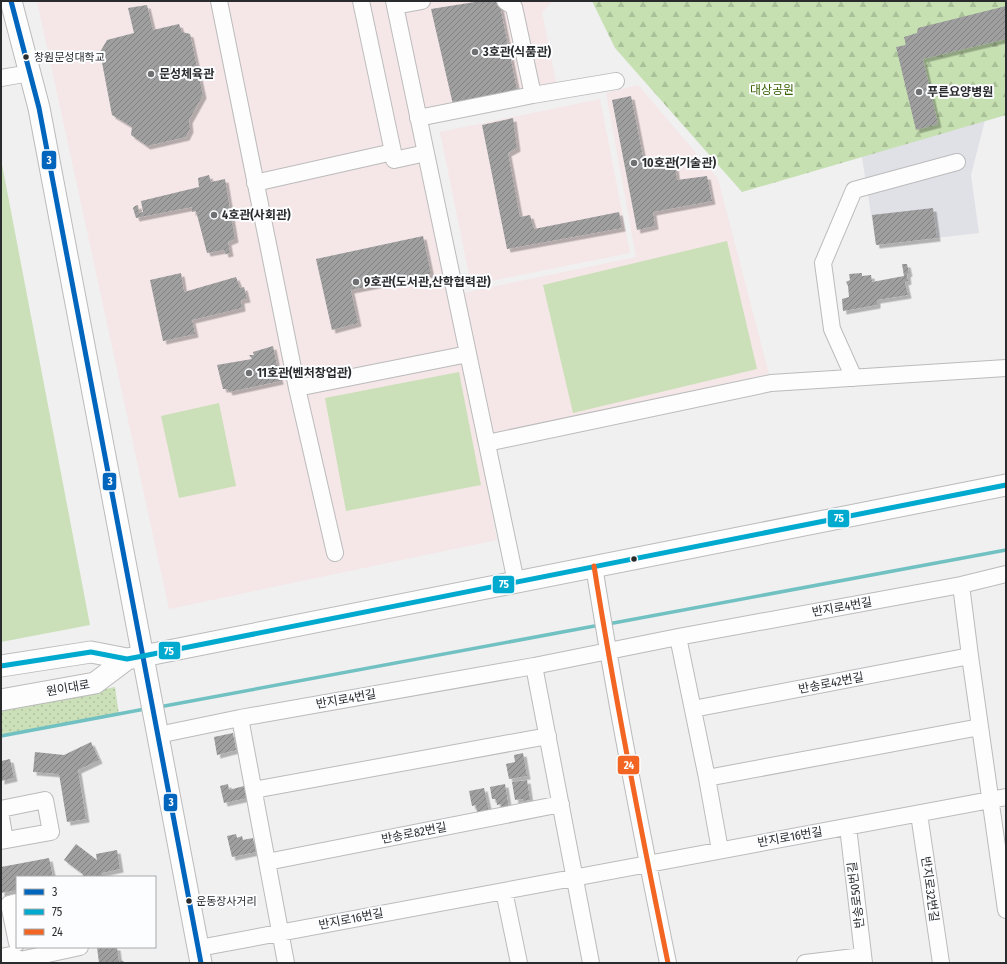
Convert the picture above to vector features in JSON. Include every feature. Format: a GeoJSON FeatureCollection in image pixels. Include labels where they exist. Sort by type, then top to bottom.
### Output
{"type":"FeatureCollection","features":[{"type":"Feature","properties":{"kind":"main road"},"geometry":{"type":"LineString","coordinates":[[12,1],[40,116],[135,657],[150,696],[200,956]]}},
{"type":"Feature","properties":{"kind":"main road","name":"원이대로"},"geometry":{"type":"LineString","coordinates":[[1,666],[91,652],[135,657],[1006,485]]}},
{"type":"Feature","properties":{"kind":"main road","name":"원이대로"},"geometry":{"type":"LineString","coordinates":[[1,700],[95,683],[135,657]]}},
{"type":"Feature","properties":{"kind":"street"},"geometry":{"type":"LineString","coordinates":[[219,1],[297,388],[336,553]]}},
{"type":"Feature","properties":{"kind":"street"},"geometry":{"type":"LineString","coordinates":[[361,1],[394,160],[426,153]]}},
{"type":"Feature","properties":{"kind":"street"},"geometry":{"type":"LineString","coordinates":[[422,1],[394,3],[516,582]]}},
{"type":"Feature","properties":{"kind":"street"},"geometry":{"type":"LineString","coordinates":[[505,1],[514,7],[533,95]]}},
{"type":"Feature","properties":{"kind":"street"},"geometry":{"type":"LineString","coordinates":[[1,78],[30,73]]}},
{"type":"Feature","properties":{"kind":"street"},"geometry":{"type":"LineString","coordinates":[[418,118],[533,95],[616,82]]}},
{"type":"Feature","properties":{"kind":"street"},"geometry":{"type":"LineString","coordinates":[[255,183],[393,152]]}},
{"type":"Feature","properties":{"kind":"street"},"geometry":{"type":"LineString","coordinates":[[854,378],[832,329],[823,263],[854,190],[957,162]]}},
{"type":"Feature","properties":{"kind":"street"},"geometry":{"type":"LineString","coordinates":[[297,388],[468,354]]}},
{"type":"Feature","properties":{"kind":"street"},"geometry":{"type":"LineString","coordinates":[[487,443],[771,383],[1006,368]]}},
{"type":"Feature","properties":{"kind":"street"},"geometry":{"type":"LineString","coordinates":[[594,566],[607,652],[668,963]]}},
{"type":"Feature","properties":{"kind":"street","name":"반지로4번길"},"geometry":{"type":"LineString","coordinates":[[157,731],[240,718],[534,666],[678,637],[961,585],[1006,574]]}},
{"type":"Feature","properties":{"kind":"street"},"geometry":{"type":"LineString","coordinates":[[961,585],[1006,910]]}},
{"type":"Feature","properties":{"kind":"street"},"geometry":{"type":"LineString","coordinates":[[678,637],[720,850]]}},
{"type":"Feature","properties":{"kind":"street","name":"반송로42번길"},"geometry":{"type":"LineString","coordinates":[[693,709],[970,656]]}},
{"type":"Feature","properties":{"kind":"street"},"geometry":{"type":"LineString","coordinates":[[534,666],[591,963]]}},
{"type":"Feature","properties":{"kind":"street"},"geometry":{"type":"LineString","coordinates":[[240,718],[286,963]]}},
{"type":"Feature","properties":{"kind":"street"},"geometry":{"type":"LineString","coordinates":[[707,778],[980,727]]}},
{"type":"Feature","properties":{"kind":"street"},"geometry":{"type":"LineString","coordinates":[[254,790],[548,736]]}},
{"type":"Feature","properties":{"kind":"street","name":"반지로16번길"},"geometry":{"type":"LineString","coordinates":[[200,956],[280,933],[1006,797]]}},
{"type":"Feature","properties":{"kind":"street"},"geometry":{"type":"LineString","coordinates":[[1,809],[45,800],[51,832],[3,841],[1,817]]}},
{"type":"Feature","properties":{"kind":"street","name":"반송로82번길"},"geometry":{"type":"LineString","coordinates":[[267,862],[561,804]]}},
{"type":"Feature","properties":{"kind":"street","name":"반지로32번길"},"geometry":{"type":"LineString","coordinates":[[919,814],[941,963]]}},
{"type":"Feature","properties":{"kind":"street","name":"반송로50번길"},"geometry":{"type":"LineString","coordinates":[[848,827],[864,960]]}},
{"type":"Feature","properties":{"kind":"street"},"geometry":{"type":"LineString","coordinates":[[504,891],[519,963]]}},
{"type":"Feature","properties":{"kind":"street"},"geometry":{"type":"LineString","coordinates":[[16,902],[9,904],[16,938]]}},
{"type":"Feature","properties":{"kind":"street"},"geometry":{"type":"LineString","coordinates":[[1,958],[19,954],[71,948]]}},
{"type":"Feature","properties":{"kind":"street"},"geometry":{"type":"LineString","coordinates":[[805,963],[864,960]]}},
{"type":"Feature","properties":{"kind":"shaded area","name":"창원문성대학교"},"geometry":{"type":"Polygon","coordinates":[[[37,1],[553,1],[542,12],[559,97],[415,126],[448,296],[636,257],[606,93],[638,85],[718,179],[769,374],[478,438],[497,540],[169,609],[37,1]]]}},
{"type":"Feature","properties":{"kind":"shaded area"},"geometry":{"type":"Polygon","coordinates":[[[600,99],[630,253],[471,285],[440,132],[600,99]]]}},
{"type":"Feature","properties":{"kind":"shaded area"},"geometry":{"type":"Polygon","coordinates":[[[990,101],[971,175],[979,233],[876,245],[860,145],[990,101]]]}},
{"type":"Feature","properties":{"kind":"green space","name":"대상공원"},"geometry":{"type":"Polygon","coordinates":[[[592,1],[1006,1],[1006,115],[742,192],[615,48],[592,1]]]}},
{"type":"Feature","properties":{"kind":"green space"},"geometry":{"type":"Polygon","coordinates":[[[1,159],[90,625],[1,642],[1,159]]]}},
{"type":"Feature","properties":{"kind":"green space"},"geometry":{"type":"Polygon","coordinates":[[[727,241],[757,369],[573,413],[543,285],[727,241]]]}},
{"type":"Feature","properties":{"kind":"green space"},"geometry":{"type":"Polygon","coordinates":[[[459,372],[481,485],[346,511],[325,398],[459,372]]]}},
{"type":"Feature","properties":{"kind":"green space"},"geometry":{"type":"Polygon","coordinates":[[[219,403],[236,486],[179,498],[161,416],[219,403]]]}},
{"type":"Feature","properties":{"kind":"green space"},"geometry":{"type":"Polygon","coordinates":[[[115,687],[119,715],[1,737],[1,709],[115,687]]]}},
{"type":"Feature","properties":{"kind":"building","name":"3호관(식품관)"},"geometry":{"type":"Polygon","coordinates":[[[481,1],[499,1],[518,95],[454,109],[431,9],[481,1]]]}},
{"type":"Feature","properties":{"kind":"building","name":"문성체육관"},"geometry":{"type":"Polygon","coordinates":[[[147,5],[153,30],[179,24],[182,32],[190,34],[203,95],[189,120],[190,129],[186,137],[147,146],[131,135],[132,127],[112,115],[100,52],[107,40],[134,33],[128,8],[147,5]]]}},
{"type":"Feature","properties":{"kind":"building","name":"푸른요양병원"},"geometry":{"type":"Polygon","coordinates":[[[1006,6],[1006,39],[923,59],[938,124],[916,130],[896,47],[906,45],[904,37],[917,33],[918,28],[1006,6]]]}},
{"type":"Feature","properties":{"kind":"building","name":"10호관(기술관)"},"geometry":{"type":"Polygon","coordinates":[[[631,96],[645,167],[674,159],[677,180],[707,176],[712,201],[653,212],[655,226],[637,230],[612,100],[631,96]]]}},
{"type":"Feature","properties":{"kind":"building"},"geometry":{"type":"Polygon","coordinates":[[[513,118],[517,148],[508,153],[520,217],[530,215],[534,229],[619,212],[622,228],[507,249],[482,125],[513,118]]]}},
{"type":"Feature","properties":{"kind":"building","name":"4호관(사회관)"},"geometry":{"type":"Polygon","coordinates":[[[209,175],[211,182],[225,179],[235,239],[228,242],[230,253],[225,254],[224,250],[207,253],[196,211],[192,212],[192,207],[136,218],[133,208],[138,205],[139,213],[143,212],[141,201],[199,187],[198,178],[209,175]]]}},
{"type":"Feature","properties":{"kind":"building"},"geometry":{"type":"Polygon","coordinates":[[[933,208],[937,238],[876,245],[872,215],[933,208]]]}},
{"type":"Feature","properties":{"kind":"building","name":"9호관(도서관,산학협력관)"},"geometry":{"type":"Polygon","coordinates":[[[423,236],[431,274],[351,290],[358,323],[332,330],[316,259],[423,236]]]}},
{"type":"Feature","properties":{"kind":"building"},"geometry":{"type":"Polygon","coordinates":[[[902,264],[907,264],[909,273],[907,274],[908,281],[905,282],[908,295],[877,300],[877,305],[843,311],[842,299],[849,297],[846,282],[850,280],[849,274],[862,273],[862,276],[871,275],[872,282],[904,276],[902,264]]]}},
{"type":"Feature","properties":{"kind":"building"},"geometry":{"type":"Polygon","coordinates":[[[181,273],[184,292],[236,277],[240,288],[244,287],[247,299],[241,300],[242,308],[192,320],[195,334],[163,341],[150,280],[181,273]]]}},
{"type":"Feature","properties":{"kind":"building","name":"11호관(벤처창업관)"},"geometry":{"type":"Polygon","coordinates":[[[273,346],[280,381],[229,392],[228,389],[223,389],[217,365],[252,359],[249,355],[254,355],[253,352],[273,346]]]}},
{"type":"Feature","properties":{"kind":"building"},"geometry":{"type":"Polygon","coordinates":[[[233,733],[236,750],[217,755],[214,737],[233,733]]]}},
{"type":"Feature","properties":{"kind":"building"},"geometry":{"type":"Polygon","coordinates":[[[91,742],[99,760],[78,770],[86,819],[67,822],[59,774],[33,772],[35,752],[64,755],[91,742]]]}},
{"type":"Feature","properties":{"kind":"building"},"geometry":{"type":"Polygon","coordinates":[[[523,753],[527,776],[509,779],[506,764],[515,762],[514,755],[523,753]]]}},
{"type":"Feature","properties":{"kind":"building"},"geometry":{"type":"Polygon","coordinates":[[[10,759],[14,778],[1,781],[1,761],[10,759]]]}},
{"type":"Feature","properties":{"kind":"building"},"geometry":{"type":"Polygon","coordinates":[[[527,780],[530,800],[515,800],[512,782],[527,780]]]}},
{"type":"Feature","properties":{"kind":"building"},"geometry":{"type":"Polygon","coordinates":[[[228,784],[229,790],[244,786],[247,798],[224,803],[220,786],[228,784]]]}},
{"type":"Feature","properties":{"kind":"building"},"geometry":{"type":"Polygon","coordinates":[[[505,784],[509,809],[502,811],[501,804],[497,805],[496,799],[492,799],[490,787],[505,784]]]}},
{"type":"Feature","properties":{"kind":"building"},"geometry":{"type":"Polygon","coordinates":[[[484,788],[489,810],[477,813],[476,805],[472,806],[469,791],[484,788]]]}},
{"type":"Feature","properties":{"kind":"building"},"geometry":{"type":"Polygon","coordinates":[[[236,834],[237,838],[242,836],[243,840],[253,838],[256,852],[232,857],[227,836],[236,834]]]}},
{"type":"Feature","properties":{"kind":"building"},"geometry":{"type":"Polygon","coordinates":[[[76,844],[97,860],[96,854],[117,850],[120,869],[102,873],[103,876],[83,876],[83,874],[64,860],[76,844]]]}},
{"type":"Feature","properties":{"kind":"building"},"geometry":{"type":"Polygon","coordinates":[[[49,858],[53,876],[16,876],[16,890],[1,893],[1,867],[49,858]]]}},
{"type":"Feature","properties":{"kind":"building"},"geometry":{"type":"Polygon","coordinates":[[[97,948],[117,948],[119,962],[121,960],[126,963],[99,963],[97,948]]]}},
{"type":"Feature","properties":{"kind":"waterway"},"geometry":{"type":"LineString","coordinates":[[608,624],[1006,550]]}},
{"type":"Feature","properties":{"kind":"waterway"},"geometry":{"type":"LineString","coordinates":[[159,707],[600,625]]}},
{"type":"Feature","properties":{"kind":"waterway"},"geometry":{"type":"LineString","coordinates":[[1,736],[145,709]]}},
{"type":"Feature","properties":{"kind":"transit line","name":"3"},"geometry":{"type":"LineString","coordinates":[[11,1],[39,108],[201,963]]}},
{"type":"Feature","properties":{"kind":"transit line","name":"75"},"geometry":{"type":"LineString","coordinates":[[1,666],[91,652],[127,659],[1006,485]]}},
{"type":"Feature","properties":{"kind":"transit line","name":"24"},"geometry":{"type":"LineString","coordinates":[[594,566],[629,765],[668,963]]}},
{"type":"Feature","properties":{"kind":"place","name":"3호관(식품관)"},"geometry":{"type":"Point","coordinates":[475,52]}},
{"type":"Feature","properties":{"kind":"place","name":"창원문성대학교"},"geometry":{"type":"Point","coordinates":[26,57]}},
{"type":"Feature","properties":{"kind":"place","name":"문성체육관"},"geometry":{"type":"Point","coordinates":[151,74]}},
{"type":"Feature","properties":{"kind":"place","name":"푸른요양병원"},"geometry":{"type":"Point","coordinates":[919,92]}},
{"type":"Feature","properties":{"kind":"place","name":"10호관(기술관)"},"geometry":{"type":"Point","coordinates":[634,163]}},
{"type":"Feature","properties":{"kind":"place","name":"4호관(사회관)"},"geometry":{"type":"Point","coordinates":[214,215]}},
{"type":"Feature","properties":{"kind":"place","name":"9호관(도서관,산학협력관)"},"geometry":{"type":"Point","coordinates":[356,282]}},
{"type":"Feature","properties":{"kind":"place","name":"11호관(벤처창업관)"},"geometry":{"type":"Point","coordinates":[249,373]}},
{"type":"Feature","properties":{"kind":"place","name":"운동장사거리"},"geometry":{"type":"Point","coordinates":[189,901]}}]}
